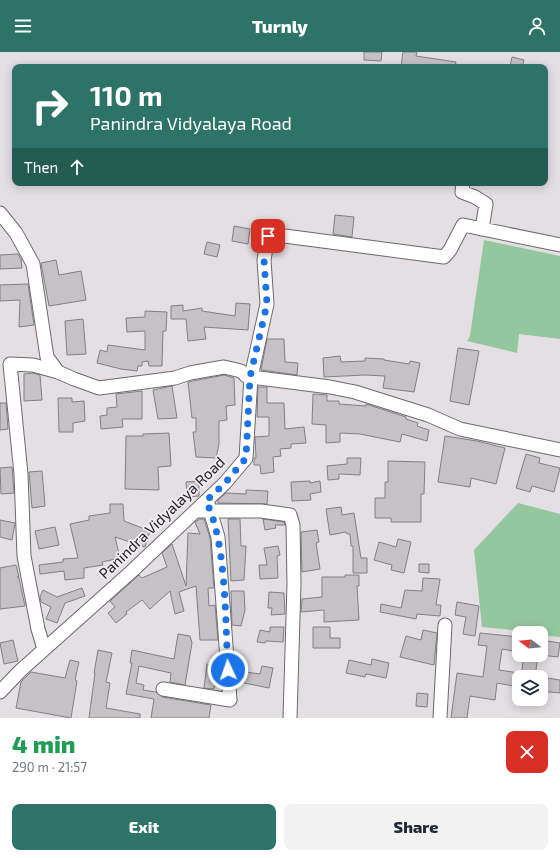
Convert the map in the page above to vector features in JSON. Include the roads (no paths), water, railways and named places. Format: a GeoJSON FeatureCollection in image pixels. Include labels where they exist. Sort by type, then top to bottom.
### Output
{"type":"FeatureCollection","features":[{"type":"Feature","properties":{"kind":"street"},"geometry":{"type":"LineString","coordinates":[[463,186],[462,192],[476,197],[486,204],[482,229],[560,245]]}},
{"type":"Feature","properties":{"kind":"street"},"geometry":{"type":"LineString","coordinates":[[0,213],[16,233],[33,264],[47,357],[58,372]]}},
{"type":"Feature","properties":{"kind":"street","name":"Panindra Vidyalaya Road"},"geometry":{"type":"LineString","coordinates":[[0,692],[20,671],[195,511],[209,506],[225,483],[246,458],[250,377],[267,304],[264,260],[268,236],[277,235],[444,257],[450,250],[463,225],[482,229]]}},
{"type":"Feature","properties":{"kind":"street"},"geometry":{"type":"LineString","coordinates":[[44,649],[38,629],[24,556],[21,474],[10,364],[33,365],[58,372],[74,380],[99,388],[175,378],[190,373],[224,367],[241,371],[250,377],[355,392],[428,415],[460,429],[560,450]]}},
{"type":"Feature","properties":{"kind":"street"},"geometry":{"type":"LineString","coordinates":[[163,689],[230,700],[222,574],[218,537],[209,506],[290,515],[293,525],[294,584],[290,718]]}},
{"type":"Feature","properties":{"kind":"street"},"geometry":{"type":"LineString","coordinates":[[440,718],[445,625]]}}]}
